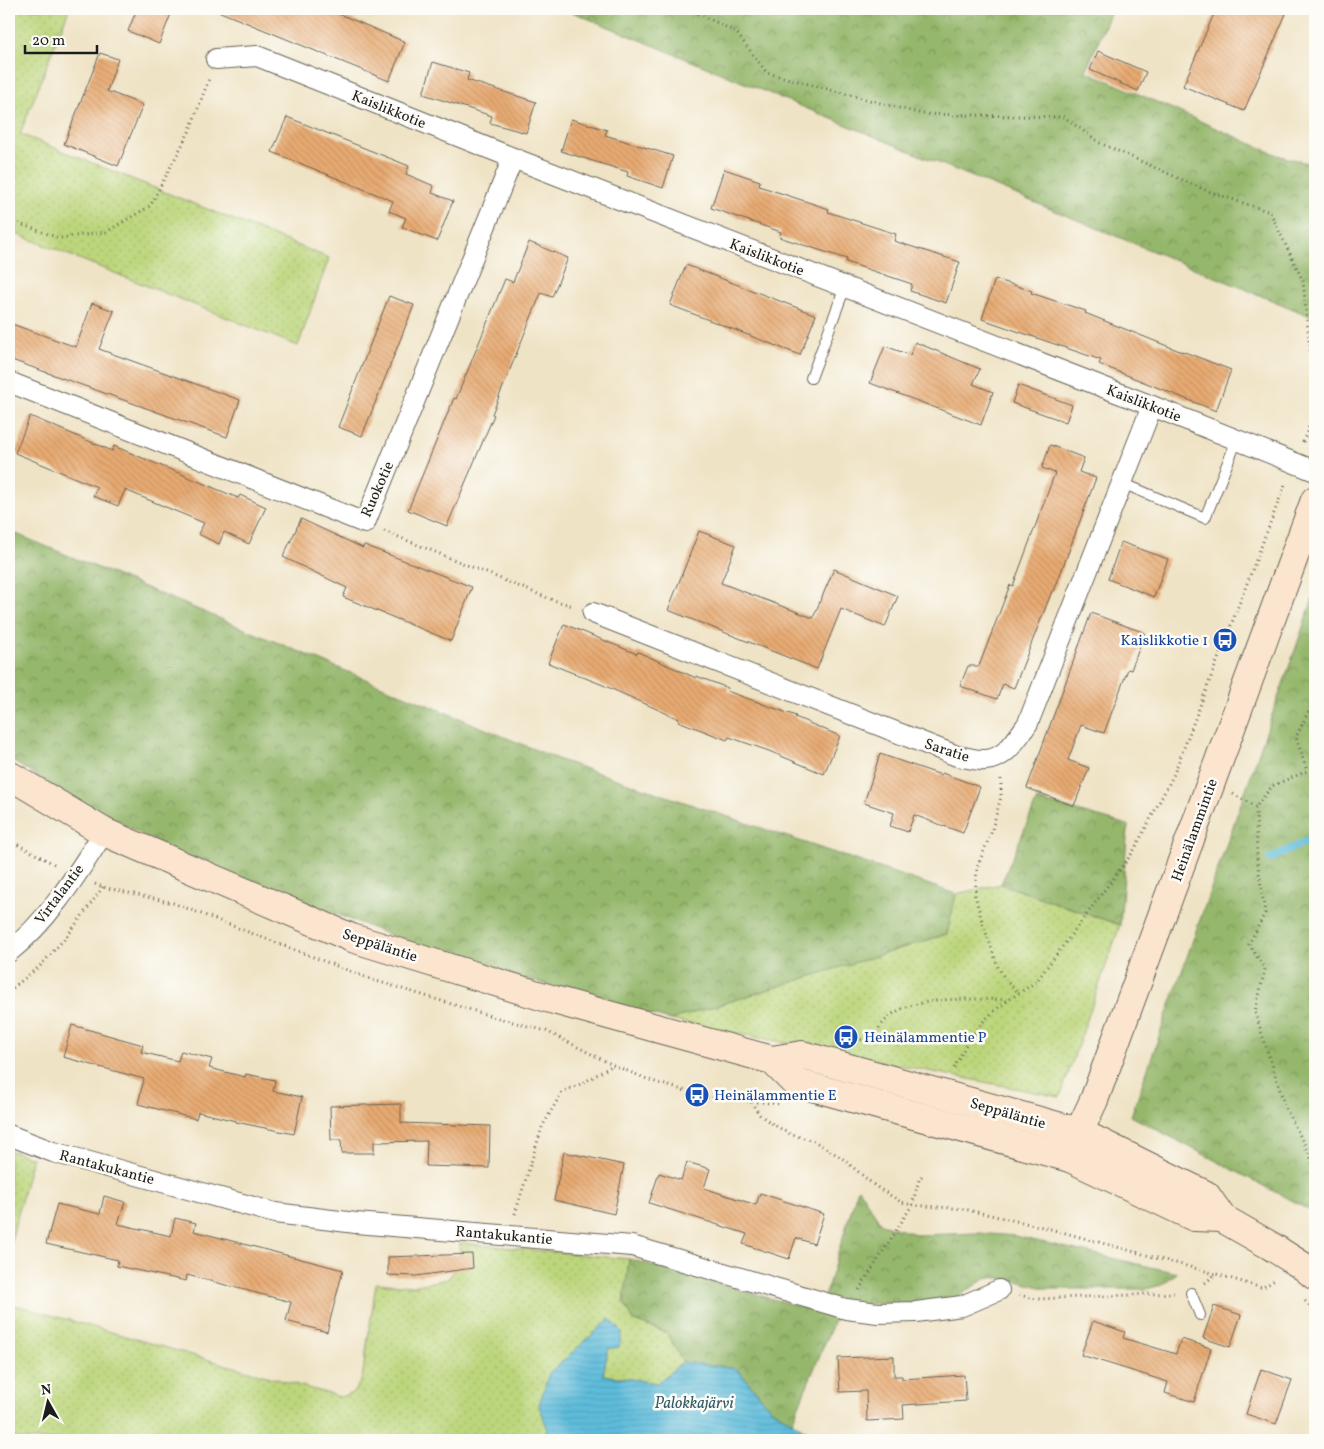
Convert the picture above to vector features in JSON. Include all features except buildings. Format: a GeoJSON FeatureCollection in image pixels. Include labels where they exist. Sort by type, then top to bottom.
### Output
{"type":"FeatureCollection","features":[{"type":"Feature","properties":{"kind":"main road","name":"Heinälammintie"},"geometry":{"type":"LineString","coordinates":[[1070,1158],[1079,1132],[1094,1100],[1315,500]]}},
{"type":"Feature","properties":{"kind":"main road","name":"Seppäläntie"},"geometry":{"type":"LineString","coordinates":[[9,775],[104,832],[352,938],[554,1000],[772,1060],[802,1055],[1079,1132],[1206,1195],[1222,1218],[1304,1266],[1315,1276]]}},
{"type":"Feature","properties":{"kind":"main road","name":"Seppäläntie"},"geometry":{"type":"LineString","coordinates":[[772,1060],[794,1082],[1070,1158],[1194,1217],[1222,1218]]}},
{"type":"Feature","properties":{"kind":"street","name":"Kaislikkotie"},"geometry":{"type":"LineString","coordinates":[[216,59],[257,56],[1315,471]]}},
{"type":"Feature","properties":{"kind":"street","name":"Ruokotie"},"geometry":{"type":"LineString","coordinates":[[9,382],[364,523],[513,158]]}},
{"type":"Feature","properties":{"kind":"street"},"geometry":{"type":"LineString","coordinates":[[999,758],[1014,744],[1028,723],[1152,406]]}},
{"type":"Feature","properties":{"kind":"street","name":"Saratie"},"geometry":{"type":"LineString","coordinates":[[593,612],[957,756],[982,760],[999,758]]}},
{"type":"Feature","properties":{"kind":"street","name":"Virtalantie"},"geometry":{"type":"LineString","coordinates":[[9,952],[18,945],[52,907],[76,876],[104,832]]}},
{"type":"Feature","properties":{"kind":"street","name":"Rantakukantie"},"geometry":{"type":"LineString","coordinates":[[9,1135],[53,1152],[275,1213],[356,1223],[632,1246],[846,1309],[878,1313],[916,1312],[962,1306],[999,1290]]}},
{"type":"Feature","properties":{"kind":"lane"},"geometry":{"type":"LineString","coordinates":[[811,378],[845,287]]}},
{"type":"Feature","properties":{"kind":"lane"},"geometry":{"type":"LineString","coordinates":[[1122,483],[1205,518],[1237,440]]}},
{"type":"Feature","properties":{"kind":"lane"},"geometry":{"type":"LineString","coordinates":[[1191,1293],[1200,1315]]}},
{"type":"Feature","properties":{"kind":"path"},"geometry":{"type":"LineString","coordinates":[[690,9],[736,32],[767,73],[922,114],[1064,117],[1100,143],[1204,190],[1270,212],[1303,281],[1310,350],[1315,363]]}},
{"type":"Feature","properties":{"kind":"path"},"geometry":{"type":"LineString","coordinates":[[9,220],[59,238],[106,232],[150,206],[188,132],[216,59]]}},
{"type":"Feature","properties":{"kind":"path"},"geometry":{"type":"LineString","coordinates":[[954,1068],[974,1032],[985,1020],[1018,993],[1036,982],[1133,852],[1173,776],[1315,411]]}},
{"type":"Feature","properties":{"kind":"path"},"geometry":{"type":"LineString","coordinates":[[364,523],[550,599],[593,612]]}},
{"type":"Feature","properties":{"kind":"path"},"geometry":{"type":"LineString","coordinates":[[1315,698],[1296,737],[1307,771],[1272,786],[1256,807],[1257,859],[1265,914],[1248,944],[1265,969],[1255,1012],[1286,1109],[1310,1155],[1315,1171]]}},
{"type":"Feature","properties":{"kind":"path"},"geometry":{"type":"LineString","coordinates":[[999,758],[1001,797],[991,833],[977,868],[975,895],[998,967],[1007,982],[1018,993]]}},
{"type":"Feature","properties":{"kind":"path"},"geometry":{"type":"LineString","coordinates":[[9,840],[76,876],[103,887],[173,903],[373,980],[546,1031],[613,1065],[652,1081],[706,1097],[789,1105]]}},
{"type":"Feature","properties":{"kind":"path"},"geometry":{"type":"LineString","coordinates":[[9,991],[40,966],[68,935],[103,887]]}},
{"type":"Feature","properties":{"kind":"path"},"geometry":{"type":"LineString","coordinates":[[832,1035],[870,1041],[879,1027],[890,1016],[906,1007],[928,1002],[971,999],[1010,1000]]}},
{"type":"Feature","properties":{"kind":"path"},"geometry":{"type":"LineString","coordinates":[[513,1236],[513,1222],[542,1126],[562,1092],[613,1065]]}},
{"type":"Feature","properties":{"kind":"path"},"geometry":{"type":"LineString","coordinates":[[751,1102],[760,1115],[790,1134],[814,1142],[842,1158],[874,1186],[901,1202],[912,1205],[964,1209],[1047,1228],[1262,1288],[1275,1280]]}},
{"type":"Feature","properties":{"kind":"path"},"geometry":{"type":"LineString","coordinates":[[846,1309],[912,1205],[924,1173]]}},
{"type":"Feature","properties":{"kind":"path"},"geometry":{"type":"LineString","coordinates":[[1270,1246],[1275,1280]]}},
{"type":"Feature","properties":{"kind":"path"},"geometry":{"type":"LineString","coordinates":[[999,1290],[1036,1299],[1191,1293],[1216,1274]]}},
{"type":"Feature","properties":{"kind":"path"},"geometry":{"type":"LineString","coordinates":[[1266,1275],[1283,1286]]}},
{"type":"Feature","properties":{"kind":"path"},"geometry":{"type":"LineString","coordinates":[[1299,1297],[1315,1310]]}},
{"type":"Feature","properties":{"kind":"green space"},"geometry":{"type":"Polygon","coordinates":[[[9,9],[69,9],[20,134],[329,258],[298,346],[9,231],[9,9]]]}},
{"type":"Feature","properties":{"kind":"green space"},"geometry":{"type":"Polygon","coordinates":[[[565,9],[1112,9],[1086,71],[1277,155],[1315,165],[1315,318],[565,9]]]}},
{"type":"Feature","properties":{"kind":"green space"},"geometry":{"type":"Polygon","coordinates":[[[9,531],[560,760],[956,894],[947,934],[670,1020],[433,952],[329,911],[221,875],[81,803],[9,759],[9,531]]]}},
{"type":"Feature","properties":{"kind":"green space"},"geometry":{"type":"Polygon","coordinates":[[[1315,593],[1315,1213],[1131,1116],[1315,593]]]}},
{"type":"Feature","properties":{"kind":"green space"},"geometry":{"type":"Polygon","coordinates":[[[1037,800],[1128,825],[1120,925],[1001,884],[1037,800]]]}},
{"type":"Feature","properties":{"kind":"green space"},"geometry":{"type":"Polygon","coordinates":[[[1001,884],[1120,925],[1060,1097],[670,1020],[947,934],[956,894],[1001,884]]]}},
{"type":"Feature","properties":{"kind":"green space"},"geometry":{"type":"Polygon","coordinates":[[[9,1150],[32,1158],[9,1249],[9,1150]]]}},
{"type":"Feature","properties":{"kind":"green space"},"geometry":{"type":"Polygon","coordinates":[[[858,1188],[881,1224],[919,1235],[978,1233],[1015,1236],[1177,1273],[1161,1285],[1146,1289],[1048,1289],[1009,1279],[988,1277],[949,1302],[858,1304],[834,1321],[792,1422],[770,1408],[737,1369],[683,1362],[667,1333],[634,1321],[624,1303],[629,1259],[820,1312],[858,1188]]]}},
{"type":"Feature","properties":{"kind":"green space"},"geometry":{"type":"Polygon","coordinates":[[[460,1243],[629,1259],[625,1303],[634,1321],[667,1333],[683,1362],[657,1383],[603,1375],[608,1348],[622,1332],[609,1319],[539,1405],[547,1427],[545,1440],[15,1440],[9,1420],[9,1300],[12,1304],[340,1397],[353,1393],[362,1379],[376,1283],[412,1286],[448,1279],[459,1264],[460,1243]]]}},
{"type":"Feature","properties":{"kind":"water","name":"Palokkajärvi"},"geometry":{"type":"Polygon","coordinates":[[[610,1319],[622,1332],[619,1347],[608,1349],[603,1375],[657,1383],[683,1362],[737,1369],[770,1408],[822,1440],[545,1440],[547,1427],[539,1405],[549,1373],[610,1319]]]}},
{"type":"Feature","properties":{"kind":"waterway"},"geometry":{"type":"LineString","coordinates":[[1270,859],[1315,837]]}},
{"type":"Feature","properties":{"kind":"place","name":"Kaislikkotie 1"},"geometry":{"type":"Point","coordinates":[1225,640]}},
{"type":"Feature","properties":{"kind":"place","name":"Heinälammentie P"},"geometry":{"type":"Point","coordinates":[846,1037]}},
{"type":"Feature","properties":{"kind":"place","name":"Heinälammentie E"},"geometry":{"type":"Point","coordinates":[697,1095]}}]}
